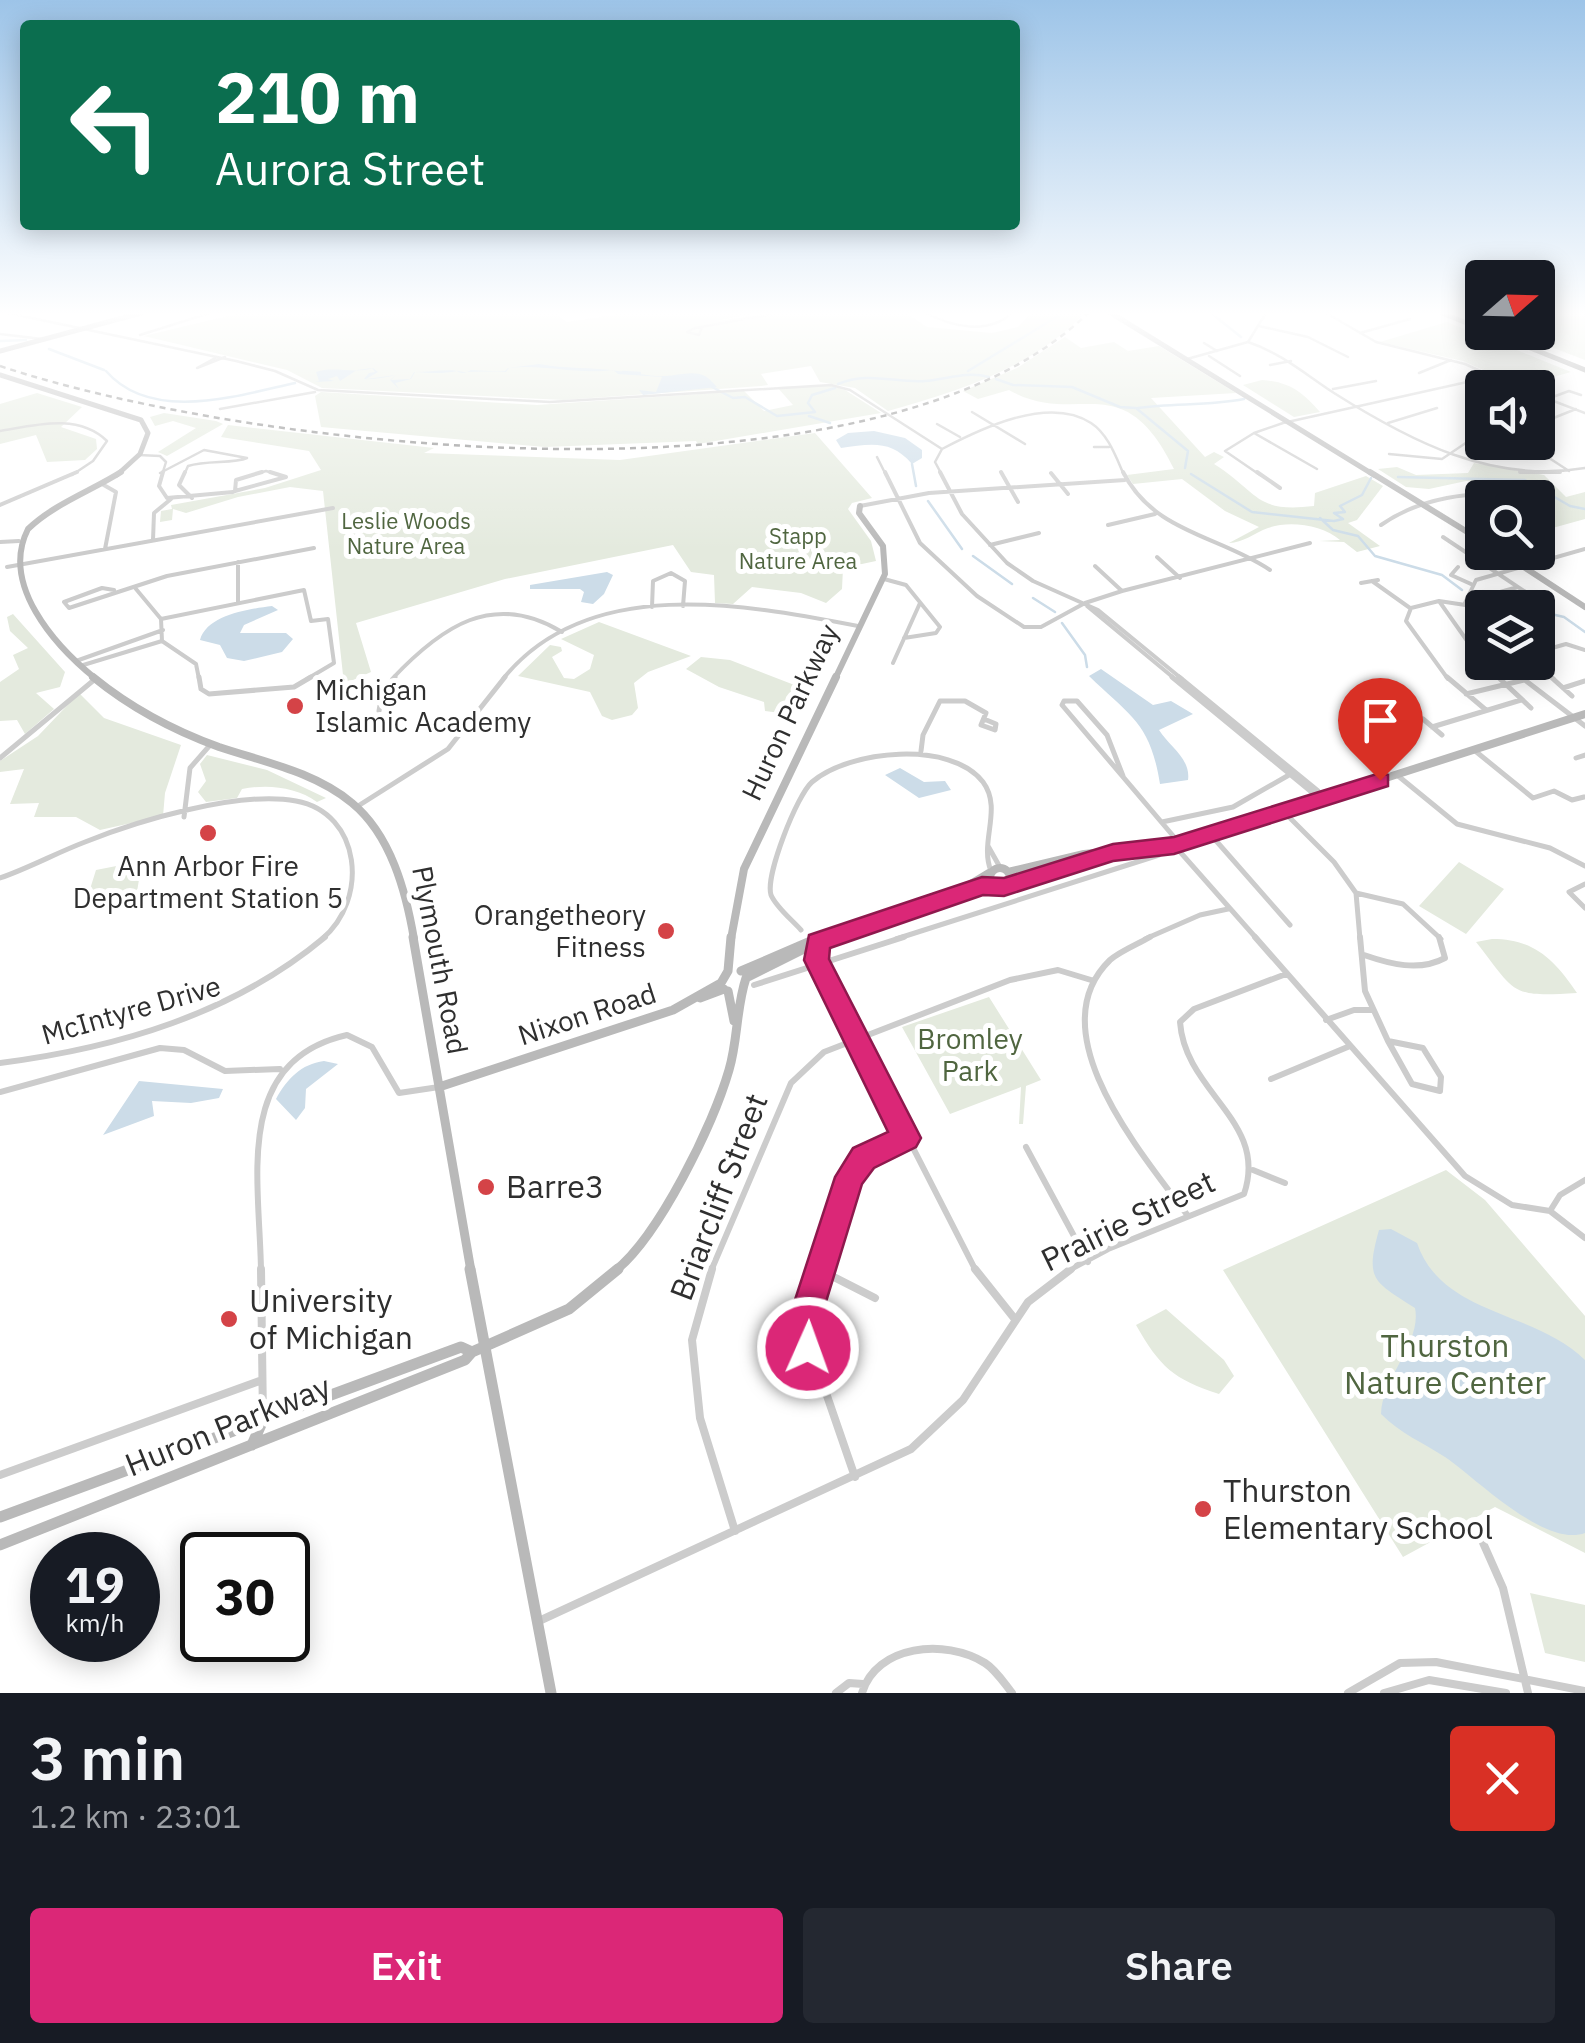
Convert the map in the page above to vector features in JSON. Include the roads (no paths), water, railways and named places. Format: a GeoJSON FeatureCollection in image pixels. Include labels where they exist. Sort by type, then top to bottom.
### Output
{"type":"FeatureCollection","features":[{"type":"Feature","properties":{"kind":"main road"},"geometry":{"type":"LineString","coordinates":[[6,580],[4,568],[19,541],[52,510],[99,484],[140,454],[148,433],[133,416],[55,392]]}},
{"type":"Feature","properties":{"kind":"main road"},"geometry":{"type":"LineString","coordinates":[[1240,392],[1465,530]]}},
{"type":"Feature","properties":{"kind":"main road"},"geometry":{"type":"LineString","coordinates":[[860,506],[858,513],[883,546],[884,578]]}},
{"type":"Feature","properties":{"kind":"main road"},"geometry":{"type":"LineString","coordinates":[[1527,570],[1585,608]]}},
{"type":"Feature","properties":{"kind":"main road","name":"Huron Parkway"},"geometry":{"type":"LineString","coordinates":[[0,1544],[465,1360],[478,1350],[569,1310],[634,1256],[688,1166],[730,1068],[741,990],[741,975],[731,950],[734,904],[744,870],[884,578]]}},
{"type":"Feature","properties":{"kind":"main road","name":"Plymouth Road"},"geometry":{"type":"LineString","coordinates":[[21,606],[94,680],[148,716],[317,778],[358,806],[389,846],[403,880],[439,1086],[478,1350],[551,1693]]}},
{"type":"Feature","properties":{"kind":"main road"},"geometry":{"type":"LineString","coordinates":[[724,987],[803,945],[956,893],[997,871],[1177,845],[1585,714]]}},
{"type":"Feature","properties":{"kind":"main road"},"geometry":{"type":"LineString","coordinates":[[819,939],[982,886],[1010,884],[1113,852]]}},
{"type":"Feature","properties":{"kind":"main road"},"geometry":{"type":"LineString","coordinates":[[997,871],[1010,884]]}},
{"type":"Feature","properties":{"kind":"main road"},"geometry":{"type":"LineString","coordinates":[[996,886],[997,871]]}},
{"type":"Feature","properties":{"kind":"main road","name":"Huron Parkway"},"geometry":{"type":"LineString","coordinates":[[724,987],[736,1036]]}},
{"type":"Feature","properties":{"kind":"main road","name":"Nixon Road"},"geometry":{"type":"LineString","coordinates":[[439,1086],[724,987],[741,990]]}},
{"type":"Feature","properties":{"kind":"main road","name":"Huron Parkway"},"geometry":{"type":"LineString","coordinates":[[0,1517],[461,1346],[478,1350]]}},
{"type":"Feature","properties":{"kind":"main road"},"geometry":{"type":"LineString","coordinates":[[249,1448],[263,1420]]}},
{"type":"Feature","properties":{"kind":"street"},"geometry":{"type":"LineString","coordinates":[[220,409],[313,392]]}},
{"type":"Feature","properties":{"kind":"street"},"geometry":{"type":"LineString","coordinates":[[355,392],[539,402],[722,392]]}},
{"type":"Feature","properties":{"kind":"street"},"geometry":{"type":"LineString","coordinates":[[850,392],[942,449]]}},
{"type":"Feature","properties":{"kind":"street"},"geometry":{"type":"LineString","coordinates":[[1334,392],[1452,453],[1518,470],[1569,472],[1585,468]]}},
{"type":"Feature","properties":{"kind":"street"},"geometry":{"type":"LineString","coordinates":[[1280,488],[1226,450],[1254,433],[1288,422],[1421,392]]}},
{"type":"Feature","properties":{"kind":"street"},"geometry":{"type":"LineString","coordinates":[[1572,392],[1581,395]]}},
{"type":"Feature","properties":{"kind":"street"},"geometry":{"type":"LineString","coordinates":[[1555,402],[1585,412]]}},
{"type":"Feature","properties":{"kind":"street"},"geometry":{"type":"LineString","coordinates":[[1388,423],[1436,408]]}},
{"type":"Feature","properties":{"kind":"street"},"geometry":{"type":"LineString","coordinates":[[1555,417],[1576,409]]}},
{"type":"Feature","properties":{"kind":"street"},"geometry":{"type":"LineString","coordinates":[[972,412],[1025,444]]}},
{"type":"Feature","properties":{"kind":"street"},"geometry":{"type":"LineString","coordinates":[[1270,570],[1255,559],[1155,514],[1125,480],[1100,431],[1066,417],[1026,416],[992,424],[942,449],[936,462],[948,492],[990,545],[1033,582],[1085,603],[1320,799]]}},
{"type":"Feature","properties":{"kind":"street"},"geometry":{"type":"LineString","coordinates":[[0,430],[64,424],[95,431],[107,442],[100,457],[52,485],[0,505]]}},
{"type":"Feature","properties":{"kind":"street"},"geometry":{"type":"LineString","coordinates":[[937,424],[960,437]]}},
{"type":"Feature","properties":{"kind":"street"},"geometry":{"type":"LineString","coordinates":[[1254,433],[1317,469]]}},
{"type":"Feature","properties":{"kind":"street"},"geometry":{"type":"LineString","coordinates":[[1389,454],[1430,460],[1465,444]]}},
{"type":"Feature","properties":{"kind":"street"},"geometry":{"type":"LineString","coordinates":[[1094,447],[1109,447]]}},
{"type":"Feature","properties":{"kind":"street"},"geometry":{"type":"LineString","coordinates":[[160,473],[199,451],[247,458],[241,462],[212,459],[188,466],[180,486],[192,498]]}},
{"type":"Feature","properties":{"kind":"street"},"geometry":{"type":"LineString","coordinates":[[140,454],[160,456],[166,462],[160,473],[160,492],[171,499],[234,492],[286,477],[270,471],[243,477],[235,482],[234,492]]}},
{"type":"Feature","properties":{"kind":"street"},"geometry":{"type":"LineString","coordinates":[[877,457],[920,543],[1015,624],[1041,627],[1085,603],[1255,559],[1290,545],[1310,543]]}},
{"type":"Feature","properties":{"kind":"street"},"geometry":{"type":"LineString","coordinates":[[1552,460],[1569,472]]}},
{"type":"Feature","properties":{"kind":"street"},"geometry":{"type":"LineString","coordinates":[[1001,472],[1018,502]]}},
{"type":"Feature","properties":{"kind":"street"},"geometry":{"type":"LineString","coordinates":[[1052,474],[1068,494]]}},
{"type":"Feature","properties":{"kind":"street"},"geometry":{"type":"LineString","coordinates":[[860,506],[948,492],[1125,480]]}},
{"type":"Feature","properties":{"kind":"street"},"geometry":{"type":"LineString","coordinates":[[99,484],[116,492],[105,549]]}},
{"type":"Feature","properties":{"kind":"street"},"geometry":{"type":"LineString","coordinates":[[1380,525],[1392,516],[1465,496]]}},
{"type":"Feature","properties":{"kind":"street"},"geometry":{"type":"LineString","coordinates":[[154,540],[154,514],[171,499]]}},
{"type":"Feature","properties":{"kind":"street"},"geometry":{"type":"LineString","coordinates":[[4,568],[332,508]]}},
{"type":"Feature","properties":{"kind":"street"},"geometry":{"type":"LineString","coordinates":[[1108,525],[1155,514]]}},
{"type":"Feature","properties":{"kind":"street"},"geometry":{"type":"LineString","coordinates":[[990,545],[1039,533]]}},
{"type":"Feature","properties":{"kind":"street"},"geometry":{"type":"LineString","coordinates":[[1443,537],[1522,590]]}},
{"type":"Feature","properties":{"kind":"street"},"geometry":{"type":"LineString","coordinates":[[0,542],[19,541]]}},
{"type":"Feature","properties":{"kind":"street"},"geometry":{"type":"LineString","coordinates":[[114,590],[68,608],[64,602],[102,588],[136,589],[169,575],[314,548]]}},
{"type":"Feature","properties":{"kind":"street"},"geometry":{"type":"LineString","coordinates":[[1555,560],[1585,550]]}},
{"type":"Feature","properties":{"kind":"street"},"geometry":{"type":"LineString","coordinates":[[1157,557],[1180,578]]}},
{"type":"Feature","properties":{"kind":"street"},"geometry":{"type":"LineString","coordinates":[[238,562],[238,603]]}},
{"type":"Feature","properties":{"kind":"street"},"geometry":{"type":"LineString","coordinates":[[1095,566],[1122,592]]}},
{"type":"Feature","properties":{"kind":"street"},"geometry":{"type":"LineString","coordinates":[[1458,566],[1451,575],[1471,584]]}},
{"type":"Feature","properties":{"kind":"street"},"geometry":{"type":"LineString","coordinates":[[1411,608],[1439,601],[1464,603],[1471,584],[1507,570]]}},
{"type":"Feature","properties":{"kind":"street"},"geometry":{"type":"LineString","coordinates":[[652,606],[653,581],[671,573],[685,580],[683,606]]}},
{"type":"Feature","properties":{"kind":"street"},"geometry":{"type":"LineString","coordinates":[[884,578],[900,581],[940,631],[904,638]]}},
{"type":"Feature","properties":{"kind":"street"},"geometry":{"type":"LineString","coordinates":[[1360,583],[1375,580],[1411,608]]}},
{"type":"Feature","properties":{"kind":"street"},"geometry":{"type":"LineString","coordinates":[[1507,590],[1518,587]]}},
{"type":"Feature","properties":{"kind":"street"},"geometry":{"type":"LineString","coordinates":[[136,589],[160,619],[162,640]]}},
{"type":"Feature","properties":{"kind":"street"},"geometry":{"type":"LineString","coordinates":[[123,647],[162,640],[196,664],[206,693],[298,686],[333,665],[328,619],[310,620],[304,590],[160,619]]}},
{"type":"Feature","properties":{"kind":"street"},"geometry":{"type":"LineString","coordinates":[[1439,601],[1465,637]]}},
{"type":"Feature","properties":{"kind":"street"},"geometry":{"type":"LineString","coordinates":[[893,663],[920,603]]}},
{"type":"Feature","properties":{"kind":"street"},"geometry":{"type":"LineString","coordinates":[[358,806],[446,751],[523,657],[562,632],[592,619],[652,606],[683,606],[774,610],[858,626]]}},
{"type":"Feature","properties":{"kind":"street"},"geometry":{"type":"LineString","coordinates":[[1411,608],[1406,621],[1412,630],[1449,680],[1486,710]]}},
{"type":"Feature","properties":{"kind":"street"},"geometry":{"type":"LineString","coordinates":[[379,711],[381,692],[426,643],[454,624],[510,612],[551,623],[562,632]]}},
{"type":"Feature","properties":{"kind":"street"},"geometry":{"type":"LineString","coordinates":[[77,664],[163,630]]}},
{"type":"Feature","properties":{"kind":"street"},"geometry":{"type":"LineString","coordinates":[[1555,647],[1566,644],[1585,650]]}},
{"type":"Feature","properties":{"kind":"street"},"geometry":{"type":"LineString","coordinates":[[0,758],[94,680]]}},
{"type":"Feature","properties":{"kind":"street"},"geometry":{"type":"LineString","coordinates":[[1499,680],[1531,708]]}},
{"type":"Feature","properties":{"kind":"street"},"geometry":{"type":"LineString","coordinates":[[1466,694],[1524,680],[1585,726]]}},
{"type":"Feature","properties":{"kind":"street"},"geometry":{"type":"LineString","coordinates":[[1554,680],[1572,696]]}},
{"type":"Feature","properties":{"kind":"street"},"geometry":{"type":"LineString","coordinates":[[1562,688],[1585,681]]}},
{"type":"Feature","properties":{"kind":"street"},"geometry":{"type":"LineString","coordinates":[[921,751],[923,735],[940,701],[952,698],[980,706],[986,712],[984,719]]}},
{"type":"Feature","properties":{"kind":"street"},"geometry":{"type":"LineString","coordinates":[[1432,727],[1521,700]]}},
{"type":"Feature","properties":{"kind":"street"},"geometry":{"type":"LineString","coordinates":[[1123,776],[1111,739],[1083,706],[1064,701],[1062,705],[1162,822],[1228,908],[1465,1176],[1496,1199],[1550,1212],[1585,1238]]}},
{"type":"Feature","properties":{"kind":"street"},"geometry":{"type":"LineString","coordinates":[[1423,720],[1442,735]]}},
{"type":"Feature","properties":{"kind":"street"},"geometry":{"type":"LineString","coordinates":[[184,817],[190,768],[214,743]]}},
{"type":"Feature","properties":{"kind":"street"},"geometry":{"type":"LineString","coordinates":[[1474,750],[1534,798],[1554,792],[1572,800],[1584,797]]}},
{"type":"Feature","properties":{"kind":"street"},"geometry":{"type":"LineString","coordinates":[[818,962],[819,939],[801,930],[772,898],[768,876],[808,784],[828,770],[890,752],[921,751],[958,762],[983,782],[993,804],[984,854],[997,871]]}},
{"type":"Feature","properties":{"kind":"street"},"geometry":{"type":"LineString","coordinates":[[1576,758],[1585,755]]}},
{"type":"Feature","properties":{"kind":"street"},"geometry":{"type":"LineString","coordinates":[[1162,822],[1233,806],[1293,774]]}},
{"type":"Feature","properties":{"kind":"street"},"geometry":{"type":"LineString","coordinates":[[1397,775],[1458,824],[1541,845],[1585,866]]}},
{"type":"Feature","properties":{"kind":"street","name":"McIntyre Drive"},"geometry":{"type":"LineString","coordinates":[[0,878],[96,838],[272,799],[308,804],[331,816],[349,841],[354,866],[347,898],[330,928],[289,970],[224,1006],[57,1054],[0,1063]]}},
{"type":"Feature","properties":{"kind":"street"},"geometry":{"type":"LineString","coordinates":[[1284,812],[1334,862],[1356,894],[1362,974],[1373,1010],[1405,1080],[1423,1091],[1440,1090],[1440,1076],[1424,1048],[1388,1041]]}},
{"type":"Feature","properties":{"kind":"street"},"geometry":{"type":"LineString","coordinates":[[1211,834],[1290,924]]}},
{"type":"Feature","properties":{"kind":"street"},"geometry":{"type":"LineString","coordinates":[[741,975],[818,962],[1158,855]]}},
{"type":"Feature","properties":{"kind":"street"},"geometry":{"type":"LineString","coordinates":[[1060,866],[1071,881]]}},
{"type":"Feature","properties":{"kind":"street"},"geometry":{"type":"LineString","coordinates":[[1585,884],[1570,894],[1585,908]]}},
{"type":"Feature","properties":{"kind":"street"},"geometry":{"type":"LineString","coordinates":[[1356,894],[1401,902],[1442,939],[1447,951],[1445,958],[1432,965],[1396,964],[1363,954]]}},
{"type":"Feature","properties":{"kind":"street"},"geometry":{"type":"LineString","coordinates":[[1188,1216],[1112,1104],[1087,1054],[1082,1028],[1091,980],[1108,959],[1127,946],[1228,908]]}},
{"type":"Feature","properties":{"kind":"street"},"geometry":{"type":"LineString","coordinates":[[801,930],[803,945],[818,962],[984,1284],[1014,1318]]}},
{"type":"Feature","properties":{"kind":"street","name":"Briarcliff Street"},"geometry":{"type":"LineString","coordinates":[[736,1532],[700,1418],[692,1340],[712,1271],[791,1083],[824,1052],[857,1037],[1037,972],[1058,970],[1091,980]]}},
{"type":"Feature","properties":{"kind":"street","name":"Prairie Street"},"geometry":{"type":"LineString","coordinates":[[534,1623],[912,1449],[942,1426],[989,1362],[1014,1318],[1037,1293],[1088,1262],[1244,1194],[1254,1170],[1249,1146],[1182,1049],[1180,1022],[1194,1008],[1286,974]]}},
{"type":"Feature","properties":{"kind":"street"},"geometry":{"type":"LineString","coordinates":[[1326,1020],[1354,1010],[1373,1010]]}},
{"type":"Feature","properties":{"kind":"street"},"geometry":{"type":"LineString","coordinates":[[263,1420],[260,1112],[280,1069],[309,1045],[347,1035],[372,1047],[398,1092],[409,1096],[439,1086]]}},
{"type":"Feature","properties":{"kind":"street"},"geometry":{"type":"LineString","coordinates":[[1272,1079],[1350,1046]]}},
{"type":"Feature","properties":{"kind":"street"},"geometry":{"type":"LineString","coordinates":[[0,1092],[160,1048],[182,1047],[226,1071],[262,1065],[280,1069]]}},
{"type":"Feature","properties":{"kind":"street"},"geometry":{"type":"LineString","coordinates":[[855,1477],[805,1332],[818,1268],[850,1177],[864,1158],[906,1138]]}},
{"type":"Feature","properties":{"kind":"street"},"geometry":{"type":"LineString","coordinates":[[1026,1146],[1088,1262]]}},
{"type":"Feature","properties":{"kind":"street"},"geometry":{"type":"LineString","coordinates":[[1254,1170],[1285,1183]]}},
{"type":"Feature","properties":{"kind":"street"},"geometry":{"type":"LineString","coordinates":[[1550,1212],[1560,1195],[1585,1180]]}},
{"type":"Feature","properties":{"kind":"street"},"geometry":{"type":"LineString","coordinates":[[818,1268],[875,1298]]}},
{"type":"Feature","properties":{"kind":"street"},"geometry":{"type":"LineString","coordinates":[[0,1475],[262,1380]]}},
{"type":"Feature","properties":{"kind":"street"},"geometry":{"type":"LineString","coordinates":[[1476,1527],[1504,1588],[1528,1693]]}},
{"type":"Feature","properties":{"kind":"street"},"geometry":{"type":"LineString","coordinates":[[836,1693],[850,1683],[862,1688],[882,1664],[916,1648],[937,1648],[988,1664],[1012,1693]]}},
{"type":"Feature","properties":{"kind":"street"},"geometry":{"type":"LineString","coordinates":[[1422,1662],[1426,1678]]}},
{"type":"Feature","properties":{"kind":"street"},"geometry":{"type":"LineString","coordinates":[[1348,1693],[1400,1664],[1422,1662],[1585,1691]]}},
{"type":"Feature","properties":{"kind":"street"},"geometry":{"type":"LineString","coordinates":[[1384,1693],[1409,1680],[1440,1677],[1506,1693]]}},
{"type":"Feature","properties":{"kind":"water"},"geometry":{"type":"Polygon","coordinates":[[[874,431],[905,438],[922,450],[922,458],[912,464],[888,447],[841,448],[836,440],[848,433],[874,431]]]}},
{"type":"Feature","properties":{"kind":"water"},"geometry":{"type":"Polygon","coordinates":[[[607,572],[613,575],[604,594],[593,604],[581,602],[584,592],[580,589],[530,589],[530,585],[607,572]]]}},
{"type":"Feature","properties":{"kind":"water"},"geometry":{"type":"Polygon","coordinates":[[[272,606],[278,610],[244,625],[240,633],[286,633],[293,639],[282,652],[244,661],[227,658],[220,645],[200,640],[204,631],[220,619],[272,606]]]}},
{"type":"Feature","properties":{"kind":"water"},"geometry":{"type":"Polygon","coordinates":[[[1101,669],[1153,705],[1171,701],[1193,714],[1159,730],[1183,759],[1188,780],[1160,784],[1144,733],[1089,676],[1101,669]]]}},
{"type":"Feature","properties":{"kind":"water"},"geometry":{"type":"Polygon","coordinates":[[[900,768],[924,782],[945,781],[951,790],[919,798],[885,775],[900,768]]]}},
{"type":"Feature","properties":{"kind":"water"},"geometry":{"type":"Polygon","coordinates":[[[324,1061],[338,1064],[306,1089],[305,1108],[296,1120],[276,1099],[296,1074],[308,1065],[324,1061]]]}},
{"type":"Feature","properties":{"kind":"water"},"geometry":{"type":"Polygon","coordinates":[[[139,1081],[223,1089],[219,1098],[191,1103],[152,1101],[154,1116],[103,1135],[139,1081]]]}},
{"type":"Feature","properties":{"kind":"water"},"geometry":{"type":"Polygon","coordinates":[[[1391,1229],[1417,1243],[1429,1267],[1447,1285],[1468,1299],[1541,1331],[1585,1360],[1585,1533],[1551,1531],[1532,1521],[1381,1414],[1416,1321],[1415,1308],[1381,1285],[1373,1270],[1379,1230],[1391,1229]]]}},
{"type":"Feature","properties":{"kind":"waterway"},"geometry":{"type":"LineString","coordinates":[[136,392],[170,401],[221,399],[253,392]]}},
{"type":"Feature","properties":{"kind":"waterway"},"geometry":{"type":"LineString","coordinates":[[722,392],[733,398],[745,397],[777,416],[815,412],[808,403],[812,395],[822,392]]}},
{"type":"Feature","properties":{"kind":"waterway"},"geometry":{"type":"LineString","coordinates":[[1084,392],[1120,407],[1136,408],[1188,451],[1185,468]]}},
{"type":"Feature","properties":{"kind":"waterway"},"geometry":{"type":"LineString","coordinates":[[1138,408],[1244,399]]}},
{"type":"Feature","properties":{"kind":"waterway"},"geometry":{"type":"LineString","coordinates":[[809,416],[830,423]]}},
{"type":"Feature","properties":{"kind":"waterway"},"geometry":{"type":"LineString","coordinates":[[912,464],[916,486]]}},
{"type":"Feature","properties":{"kind":"waterway"},"geometry":{"type":"LineString","coordinates":[[1191,474],[1252,512],[1322,520]]}},
{"type":"Feature","properties":{"kind":"waterway"},"geometry":{"type":"LineString","coordinates":[[1398,477],[1525,480],[1570,506],[1585,509]]}},
{"type":"Feature","properties":{"kind":"waterway"},"geometry":{"type":"LineString","coordinates":[[1322,520],[1343,519],[1334,513],[1345,512],[1340,506],[1362,495],[1371,478]]}},
{"type":"Feature","properties":{"kind":"waterway"},"geometry":{"type":"LineString","coordinates":[[928,501],[962,549]]}},
{"type":"Feature","properties":{"kind":"waterway"},"geometry":{"type":"LineString","coordinates":[[1322,520],[1333,530],[1358,536],[1375,556],[1442,575],[1462,590]]}},
{"type":"Feature","properties":{"kind":"waterway"},"geometry":{"type":"LineString","coordinates":[[973,556],[1012,584]]}},
{"type":"Feature","properties":{"kind":"waterway"},"geometry":{"type":"LineString","coordinates":[[1033,598],[1055,612]]}},
{"type":"Feature","properties":{"kind":"waterway"},"geometry":{"type":"LineString","coordinates":[[1555,615],[1585,632]]}},
{"type":"Feature","properties":{"kind":"waterway"},"geometry":{"type":"LineString","coordinates":[[1062,623],[1085,655],[1087,667]]}},
{"type":"Feature","properties":{"kind":"railway"},"geometry":{"type":"LineString","coordinates":[[94,392],[249,423],[402,441],[562,449],[719,443],[866,420],[950,392]]}},
{"type":"Feature","properties":{"kind":"place","name":"Michigan Islamic Academy"},"geometry":{"type":"Point","coordinates":[295,706]}},
{"type":"Feature","properties":{"kind":"place","name":"Ann Arbor Fire Department Station 5"},"geometry":{"type":"Point","coordinates":[208,833]}},
{"type":"Feature","properties":{"kind":"place","name":"Orangetheory Fitness"},"geometry":{"type":"Point","coordinates":[666,931]}},
{"type":"Feature","properties":{"kind":"place","name":"Barre3"},"geometry":{"type":"Point","coordinates":[486,1187]}},
{"type":"Feature","properties":{"kind":"place","name":"University of Michigan"},"geometry":{"type":"Point","coordinates":[229,1319]}},
{"type":"Feature","properties":{"kind":"place","name":"Thurston Elementary School"},"geometry":{"type":"Point","coordinates":[1203,1509]}},
{"type":"Feature","properties":{"kind":"park label","name":"Leslie Woods Nature Area"},"geometry":{"type":"Point","coordinates":[406,534]}},
{"type":"Feature","properties":{"kind":"park label","name":"Stapp Nature Area"},"geometry":{"type":"Point","coordinates":[798,548]}},
{"type":"Feature","properties":{"kind":"park label","name":"Bromley Park"},"geometry":{"type":"Point","coordinates":[970,1055]}},
{"type":"Feature","properties":{"kind":"park label","name":"Thurston Nature Center"},"geometry":{"type":"Point","coordinates":[1445,1364]}}]}
